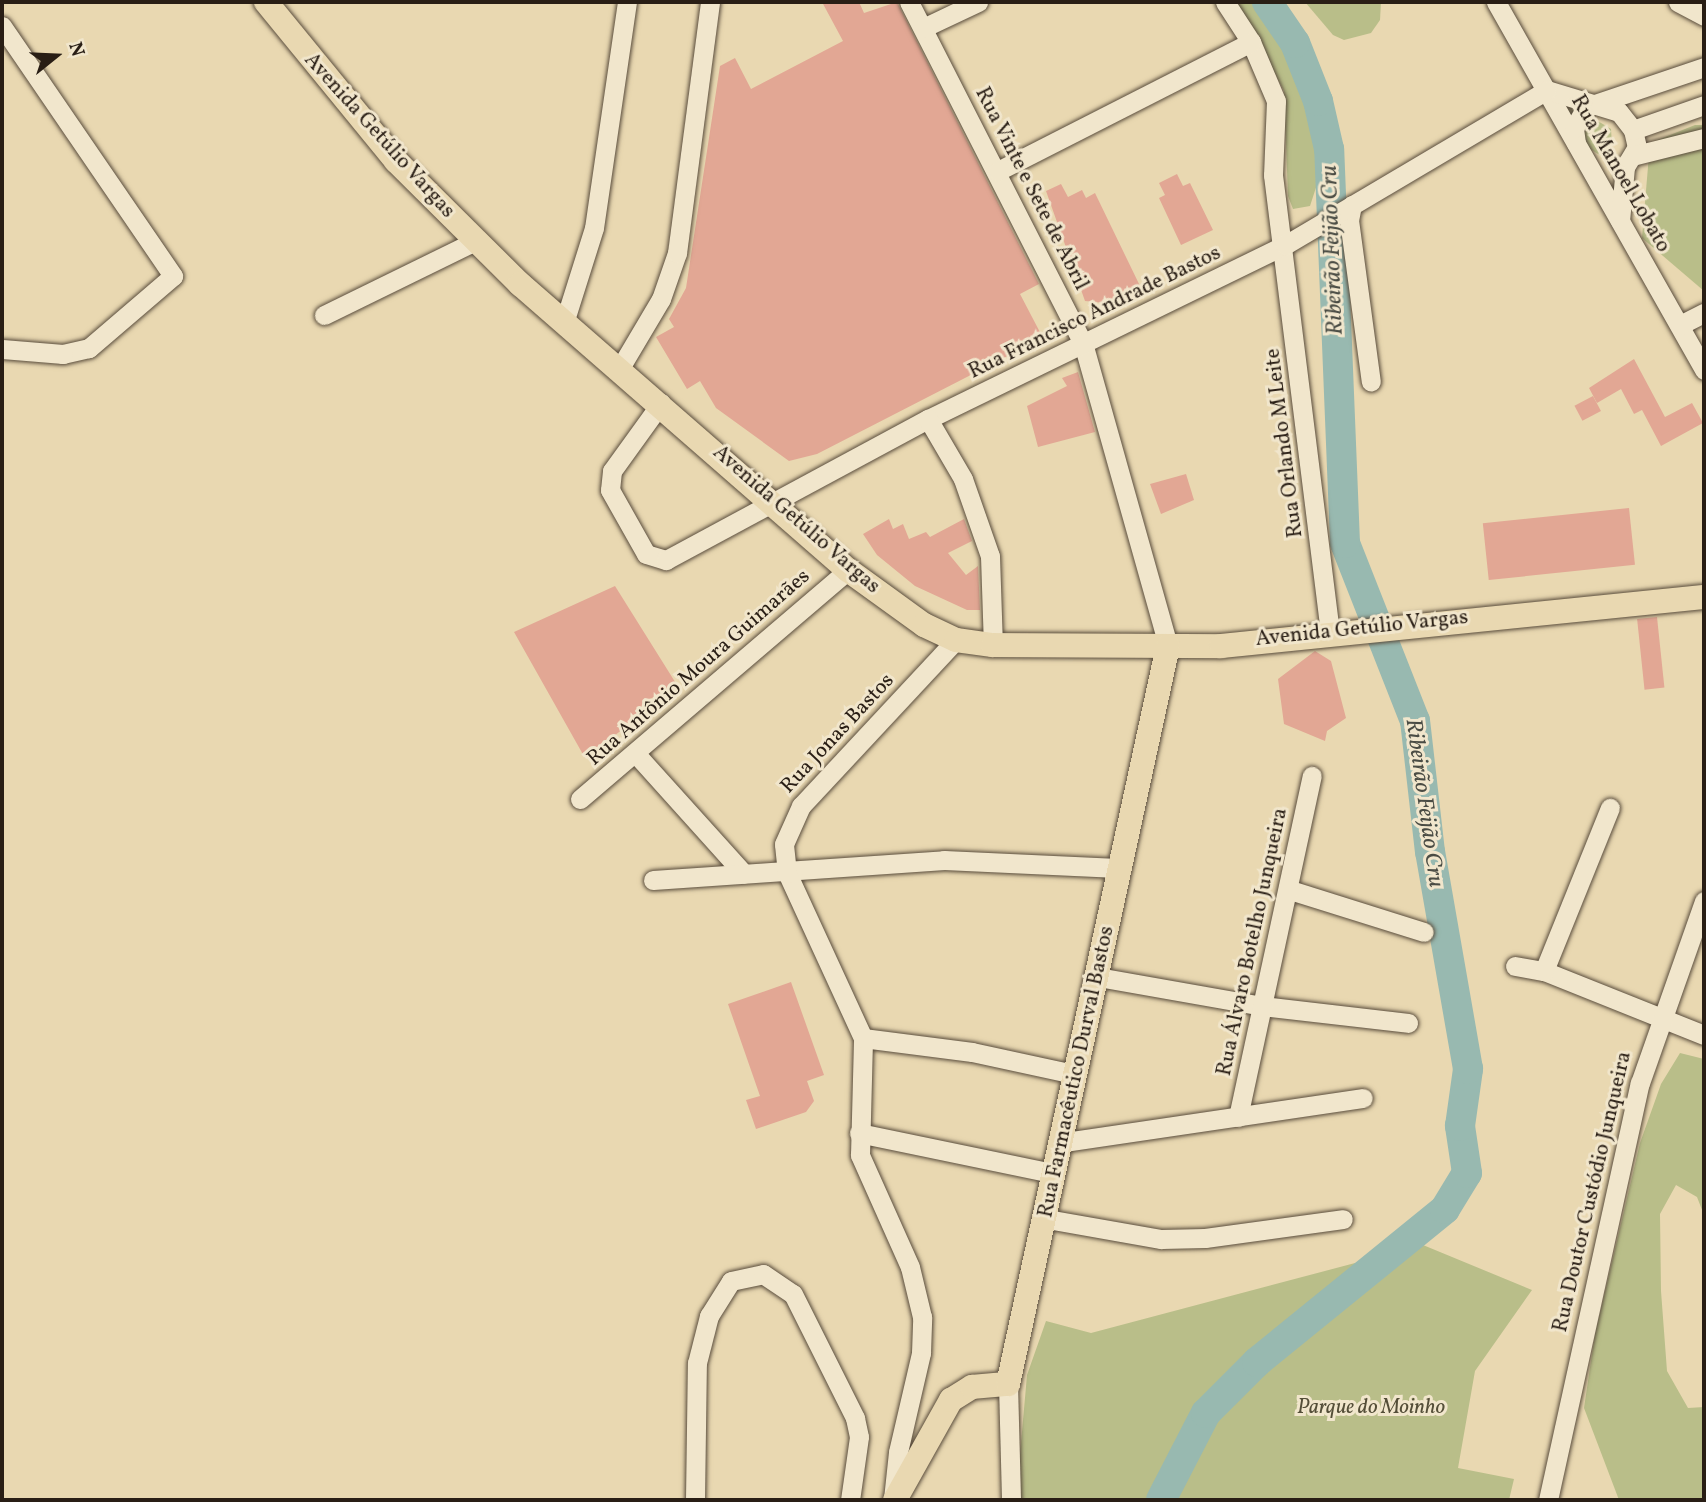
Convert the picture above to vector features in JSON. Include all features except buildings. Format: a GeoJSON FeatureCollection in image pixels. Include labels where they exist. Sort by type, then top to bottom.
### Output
{"type":"FeatureCollection","features":[{"type":"Feature","properties":{"kind":"main road","name":"Avenida Getúlio Vargas"},"geometry":{"type":"LineString","coordinates":[[266,2],[379,141],[475,241],[773,500],[848,570],[924,625],[956,640],[993,645],[1168,646],[1338,634],[1431,622],[1704,597]]}},
{"type":"Feature","properties":{"kind":"main road","name":"Rua Farmacêutico Durval Bastos"},"geometry":{"type":"LineString","coordinates":[[1008,1384],[1047,1219],[1058,1143],[1098,977],[1118,868],[1168,646]]}},
{"type":"Feature","properties":{"kind":"main road"},"geometry":{"type":"LineString","coordinates":[[894,1500],[951,1400],[972,1387],[1008,1384]]}},
{"type":"Feature","properties":{"kind":"street"},"geometry":{"type":"LineString","coordinates":[[565,320],[594,228],[627,2]]}},
{"type":"Feature","properties":{"kind":"street"},"geometry":{"type":"LineString","coordinates":[[620,368],[660,299],[677,253],[710,2]]}},
{"type":"Feature","properties":{"kind":"street","name":"Rua Vinte e Sete de Abril"},"geometry":{"type":"LineString","coordinates":[[909,2],[998,171],[1083,343],[1168,646]]}},
{"type":"Feature","properties":{"kind":"street"},"geometry":{"type":"LineString","coordinates":[[923,28],[978,2]]}},
{"type":"Feature","properties":{"kind":"street","name":"Rua Orlando M Leite"},"geometry":{"type":"LineString","coordinates":[[1225,2],[1251,42],[1276,101],[1273,175],[1338,634]]}},
{"type":"Feature","properties":{"kind":"street","name":"Rua Manoel Lobato"},"geometry":{"type":"LineString","coordinates":[[1496,2],[1704,370]]}},
{"type":"Feature","properties":{"kind":"street"},"geometry":{"type":"LineString","coordinates":[[1678,2],[1701,15]]}},
{"type":"Feature","properties":{"kind":"street"},"geometry":{"type":"LineString","coordinates":[[2,26],[173,276],[89,348],[63,354],[2,349]]}},
{"type":"Feature","properties":{"kind":"street"},"geometry":{"type":"LineString","coordinates":[[998,171],[1251,42]]}},
{"type":"Feature","properties":{"kind":"street"},"geometry":{"type":"LineString","coordinates":[[1576,144],[1579,117],[1586,107],[1704,67]]}},
{"type":"Feature","properties":{"kind":"street"},"geometry":{"type":"LineString","coordinates":[[1547,90],[1619,112],[1633,130],[1620,221]]}},
{"type":"Feature","properties":{"kind":"street","name":"Rua Francisco Andrade Bastos"},"geometry":{"type":"LineString","coordinates":[[661,403],[610,480],[616,505],[646,554],[656,560],[676,557],[773,500],[928,419],[1285,245],[1547,90]]}},
{"type":"Feature","properties":{"kind":"street"},"geometry":{"type":"LineString","coordinates":[[1633,130],[1704,105]]}},
{"type":"Feature","properties":{"kind":"street"},"geometry":{"type":"LineString","coordinates":[[1592,172],[1704,138]]}},
{"type":"Feature","properties":{"kind":"street"},"geometry":{"type":"LineString","coordinates":[[1347,208],[1371,382]]}},
{"type":"Feature","properties":{"kind":"street"},"geometry":{"type":"LineString","coordinates":[[324,314],[475,241]]}},
{"type":"Feature","properties":{"kind":"street"},"geometry":{"type":"LineString","coordinates":[[1680,325],[1704,313]]}},
{"type":"Feature","properties":{"kind":"street"},"geometry":{"type":"LineString","coordinates":[[928,419],[963,479],[990,556],[993,645]]}},
{"type":"Feature","properties":{"kind":"street","name":"Rua Antônio Moura Guimarães"},"geometry":{"type":"LineString","coordinates":[[580,799],[636,754],[848,570]]}},
{"type":"Feature","properties":{"kind":"street","name":"Rua Jonas Bastos"},"geometry":{"type":"LineString","coordinates":[[787,873],[784,844],[801,806],[956,640]]}},
{"type":"Feature","properties":{"kind":"street"},"geometry":{"type":"LineString","coordinates":[[636,754],[744,874]]}},
{"type":"Feature","properties":{"kind":"street","name":"Rua Álvaro Botelho Junqueira"},"geometry":{"type":"LineString","coordinates":[[1238,1117],[1290,890],[1312,776]]}},
{"type":"Feature","properties":{"kind":"street"},"geometry":{"type":"LineString","coordinates":[[1544,971],[1610,808]]}},
{"type":"Feature","properties":{"kind":"street"},"geometry":{"type":"LineString","coordinates":[[653,880],[983,860],[1118,868]]}},
{"type":"Feature","properties":{"kind":"street"},"geometry":{"type":"LineString","coordinates":[[787,873],[863,1038],[859,1133],[867,1182],[910,1267],[922,1317],[921,1353],[898,1452],[894,1500]]}},
{"type":"Feature","properties":{"kind":"street"},"geometry":{"type":"LineString","coordinates":[[1290,890],[1424,932]]}},
{"type":"Feature","properties":{"kind":"street","name":"Rua Doutor Custódio Junqueira"},"geometry":{"type":"LineString","coordinates":[[1548,1500],[1601,1248],[1660,1016],[1704,901]]}},
{"type":"Feature","properties":{"kind":"street"},"geometry":{"type":"LineString","coordinates":[[1515,965],[1544,971],[1704,1035]]}},
{"type":"Feature","properties":{"kind":"street"},"geometry":{"type":"LineString","coordinates":[[1098,977],[1262,1006],[1408,1023]]}},
{"type":"Feature","properties":{"kind":"street"},"geometry":{"type":"LineString","coordinates":[[863,1038],[972,1052],[1074,1074]]}},
{"type":"Feature","properties":{"kind":"street"},"geometry":{"type":"LineString","coordinates":[[1058,1143],[1363,1098]]}},
{"type":"Feature","properties":{"kind":"street"},"geometry":{"type":"LineString","coordinates":[[859,1133],[1053,1173]]}},
{"type":"Feature","properties":{"kind":"street"},"geometry":{"type":"LineString","coordinates":[[1047,1219],[1161,1239],[1205,1238],[1343,1219]]}},
{"type":"Feature","properties":{"kind":"street"},"geometry":{"type":"LineString","coordinates":[[695,1500],[697,1363],[709,1315],[731,1281],[763,1275],[793,1294],[855,1418],[859,1437],[850,1500]]}},
{"type":"Feature","properties":{"kind":"street","name":"Rua Farmacêutico Durval Bastos"},"geometry":{"type":"LineString","coordinates":[[1008,1384],[1011,1500]]}},
{"type":"Feature","properties":{"kind":"green space"},"geometry":{"type":"Polygon","coordinates":[[[1237,2],[1258,2],[1289,44],[1312,99],[1323,166],[1310,206],[1293,209],[1288,196],[1284,91],[1237,2]]]}},
{"type":"Feature","properties":{"kind":"green space"},"geometry":{"type":"Polygon","coordinates":[[[1305,2],[1381,2],[1380,20],[1371,33],[1344,40],[1333,35],[1305,2]]]}},
{"type":"Feature","properties":{"kind":"green space"},"geometry":{"type":"Polygon","coordinates":[[[1563,100],[1611,129],[1612,144],[1601,156],[1578,141],[1563,100]]]}},
{"type":"Feature","properties":{"kind":"green space"},"geometry":{"type":"Polygon","coordinates":[[[1695,125],[1704,125],[1704,291],[1642,238],[1650,143],[1695,125]]]}},
{"type":"Feature","properties":{"kind":"green space"},"geometry":{"type":"Polygon","coordinates":[[[1680,1053],[1704,1059],[1704,1215],[1697,1197],[1676,1185],[1660,1214],[1661,1291],[1667,1371],[1688,1408],[1704,1407],[1704,1500],[1619,1500],[1584,1408],[1595,1334],[1640,1143],[1661,1084],[1680,1053]]]}},
{"type":"Feature","properties":{"kind":"green space","name":"Parque do Moinho"},"geometry":{"type":"Polygon","coordinates":[[[1423,1245],[1532,1290],[1475,1371],[1458,1468],[1514,1479],[1509,1500],[1016,1500],[1027,1375],[1046,1321],[1091,1333],[1423,1245]]]}},
{"type":"Feature","properties":{"kind":"waterway","name":"Ribeirão Feijão Cru"},"geometry":{"type":"LineString","coordinates":[[1161,1500],[1206,1413],[1257,1362],[1445,1209],[1467,1173],[1460,1126],[1468,1069],[1430,852],[1415,721],[1345,543],[1329,149],[1318,101],[1295,43],[1267,2]]}}]}
